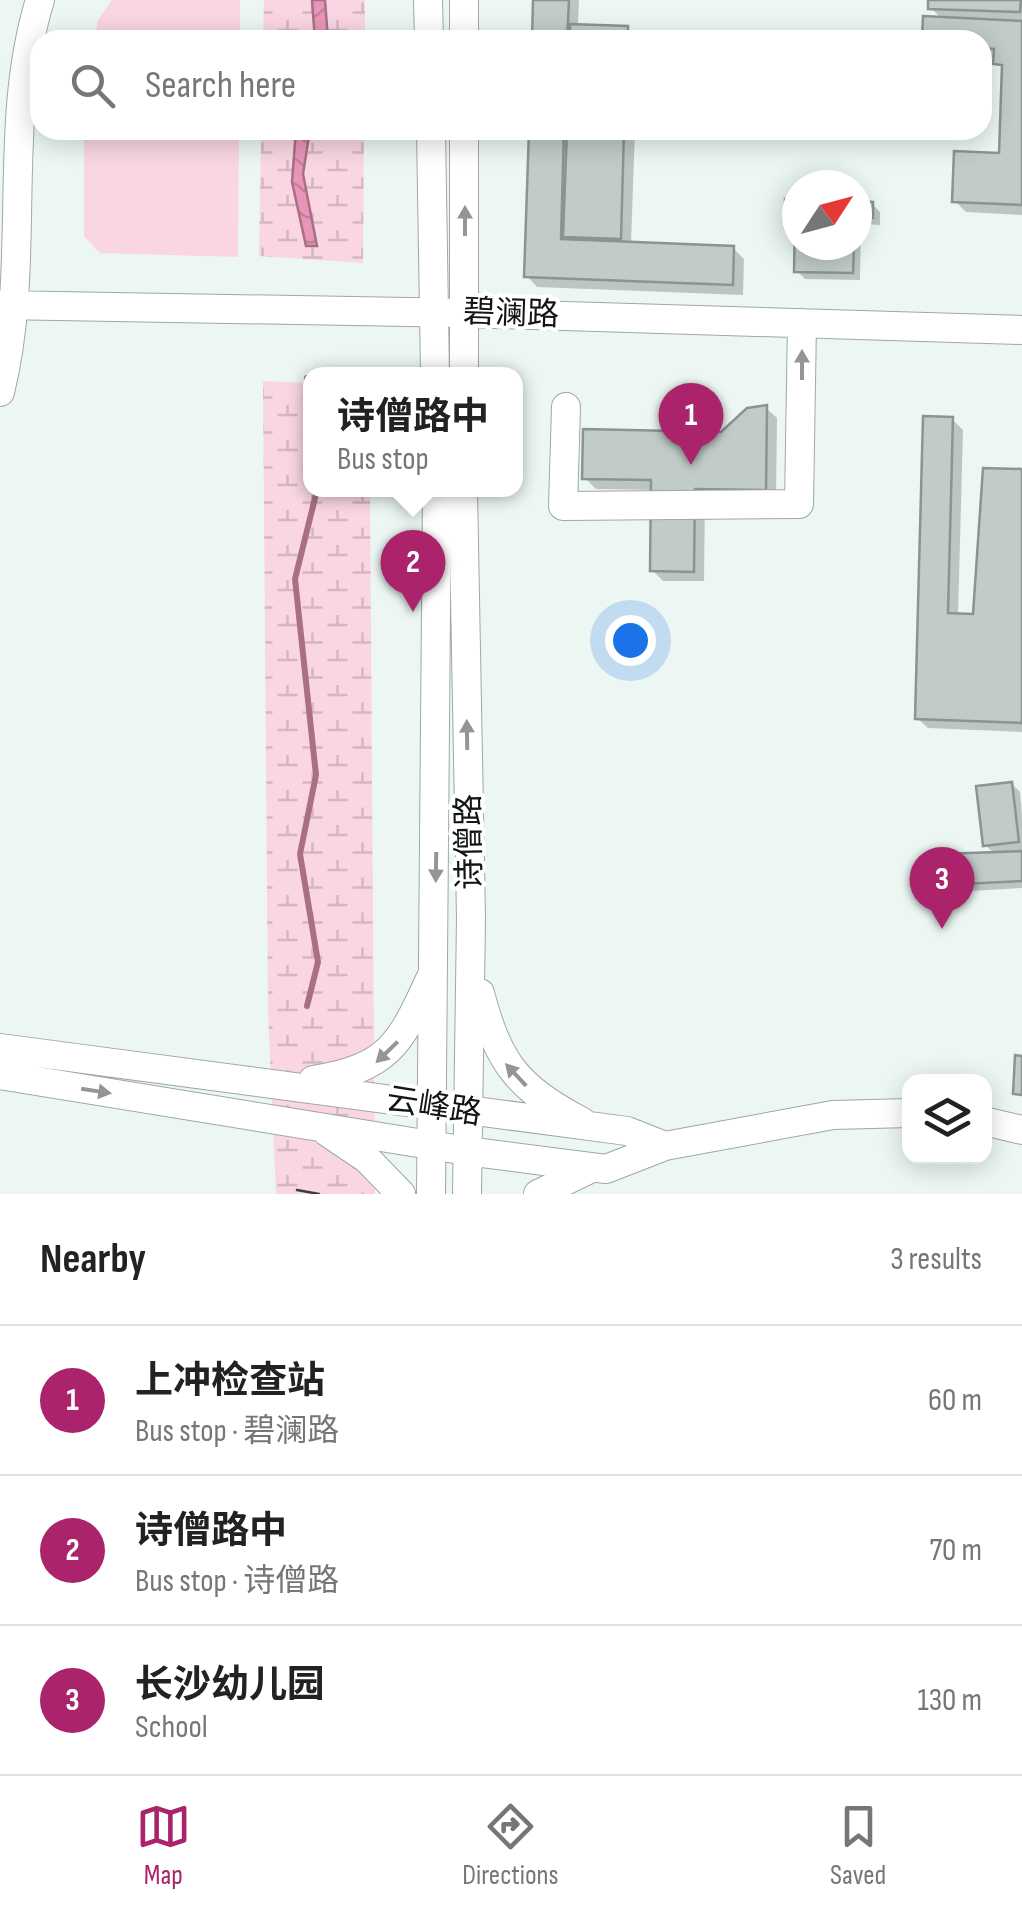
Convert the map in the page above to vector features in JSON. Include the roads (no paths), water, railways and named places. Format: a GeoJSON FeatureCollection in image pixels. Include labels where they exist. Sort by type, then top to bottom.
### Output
{"type":"FeatureCollection","features":[{"type":"Feature","properties":{"kind":"street"},"geometry":{"type":"LineString","coordinates":[[35,30],[40,0]]}},
{"type":"Feature","properties":{"kind":"street"},"geometry":{"type":"LineString","coordinates":[[428,0],[429,30]]}},
{"type":"Feature","properties":{"kind":"street"},"geometry":{"type":"LineString","coordinates":[[464,0],[464,30]]}},
{"type":"Feature","properties":{"kind":"street"},"geometry":{"type":"LineString","coordinates":[[0,392],[30,56]]}},
{"type":"Feature","properties":{"kind":"street"},"geometry":{"type":"LineString","coordinates":[[431,140],[436,367]]}},
{"type":"Feature","properties":{"kind":"street"},"geometry":{"type":"LineString","coordinates":[[464,140],[464,367]]}},
{"type":"Feature","properties":{"kind":"street","name":"碧澜路"},"geometry":{"type":"LineString","coordinates":[[7,304],[1022,330]]}},
{"type":"Feature","properties":{"kind":"street"},"geometry":{"type":"LineString","coordinates":[[566,407],[562,506],[799,504],[802,322]]}},
{"type":"Feature","properties":{"kind":"street","name":"诗僧路"},"geometry":{"type":"LineString","coordinates":[[431,1194],[437,497]]}},
{"type":"Feature","properties":{"kind":"street","name":"诗僧路"},"geometry":{"type":"LineString","coordinates":[[463,497],[471,958],[467,1194]]}},
{"type":"Feature","properties":{"kind":"street"},"geometry":{"type":"LineString","coordinates":[[471,958],[488,1026],[506,1065],[547,1104],[596,1129]]}},
{"type":"Feature","properties":{"kind":"street"},"geometry":{"type":"LineString","coordinates":[[287,1084],[348,1074],[374,1064],[404,1034],[435,968]]}},
{"type":"Feature","properties":{"kind":"street","name":"云峰路"},"geometry":{"type":"LineString","coordinates":[[0,1048],[628,1131],[665,1146]]}},
{"type":"Feature","properties":{"kind":"street","name":"云峰路"},"geometry":{"type":"LineString","coordinates":[[0,1075],[467,1152],[606,1170],[665,1146]]}},
{"type":"Feature","properties":{"kind":"street"},"geometry":{"type":"LineString","coordinates":[[665,1146],[833,1115],[902,1113]]}},
{"type":"Feature","properties":{"kind":"street"},"geometry":{"type":"LineString","coordinates":[[992,1124],[1022,1130]]}},
{"type":"Feature","properties":{"kind":"street"},"geometry":{"type":"LineString","coordinates":[[322,1128],[367,1159],[400,1194]]}},
{"type":"Feature","properties":{"kind":"street"},"geometry":{"type":"LineString","coordinates":[[538,1194],[593,1168]]}},
{"type":"Feature","properties":{"kind":"water"},"geometry":{"type":"Polygon","coordinates":[[[312,0],[325,0],[327,30],[314,30],[312,0]]]}},
{"type":"Feature","properties":{"kind":"water"},"geometry":{"type":"Polygon","coordinates":[[[295,140],[308,140],[303,174],[317,246],[306,246],[292,182],[295,140]]]}},
{"type":"Feature","properties":{"kind":"waterway"},"geometry":{"type":"LineString","coordinates":[[307,1006],[318,962],[300,854],[316,775],[295,579],[315,497]]}},
{"type":"Feature","properties":{"kind":"tram line"},"geometry":{"type":"LineString","coordinates":[[297,1190],[319,1194]]}},
{"type":"Feature","properties":{"kind":"place","name":"上冲检查站"},"geometry":{"type":"Point","coordinates":[691,465]}},
{"type":"Feature","properties":{"kind":"place","name":"诗僧路中"},"geometry":{"type":"Point","coordinates":[413,612]}},
{"type":"Feature","properties":{"kind":"place","name":"长沙幼儿园"},"geometry":{"type":"Point","coordinates":[942,929]}}]}
